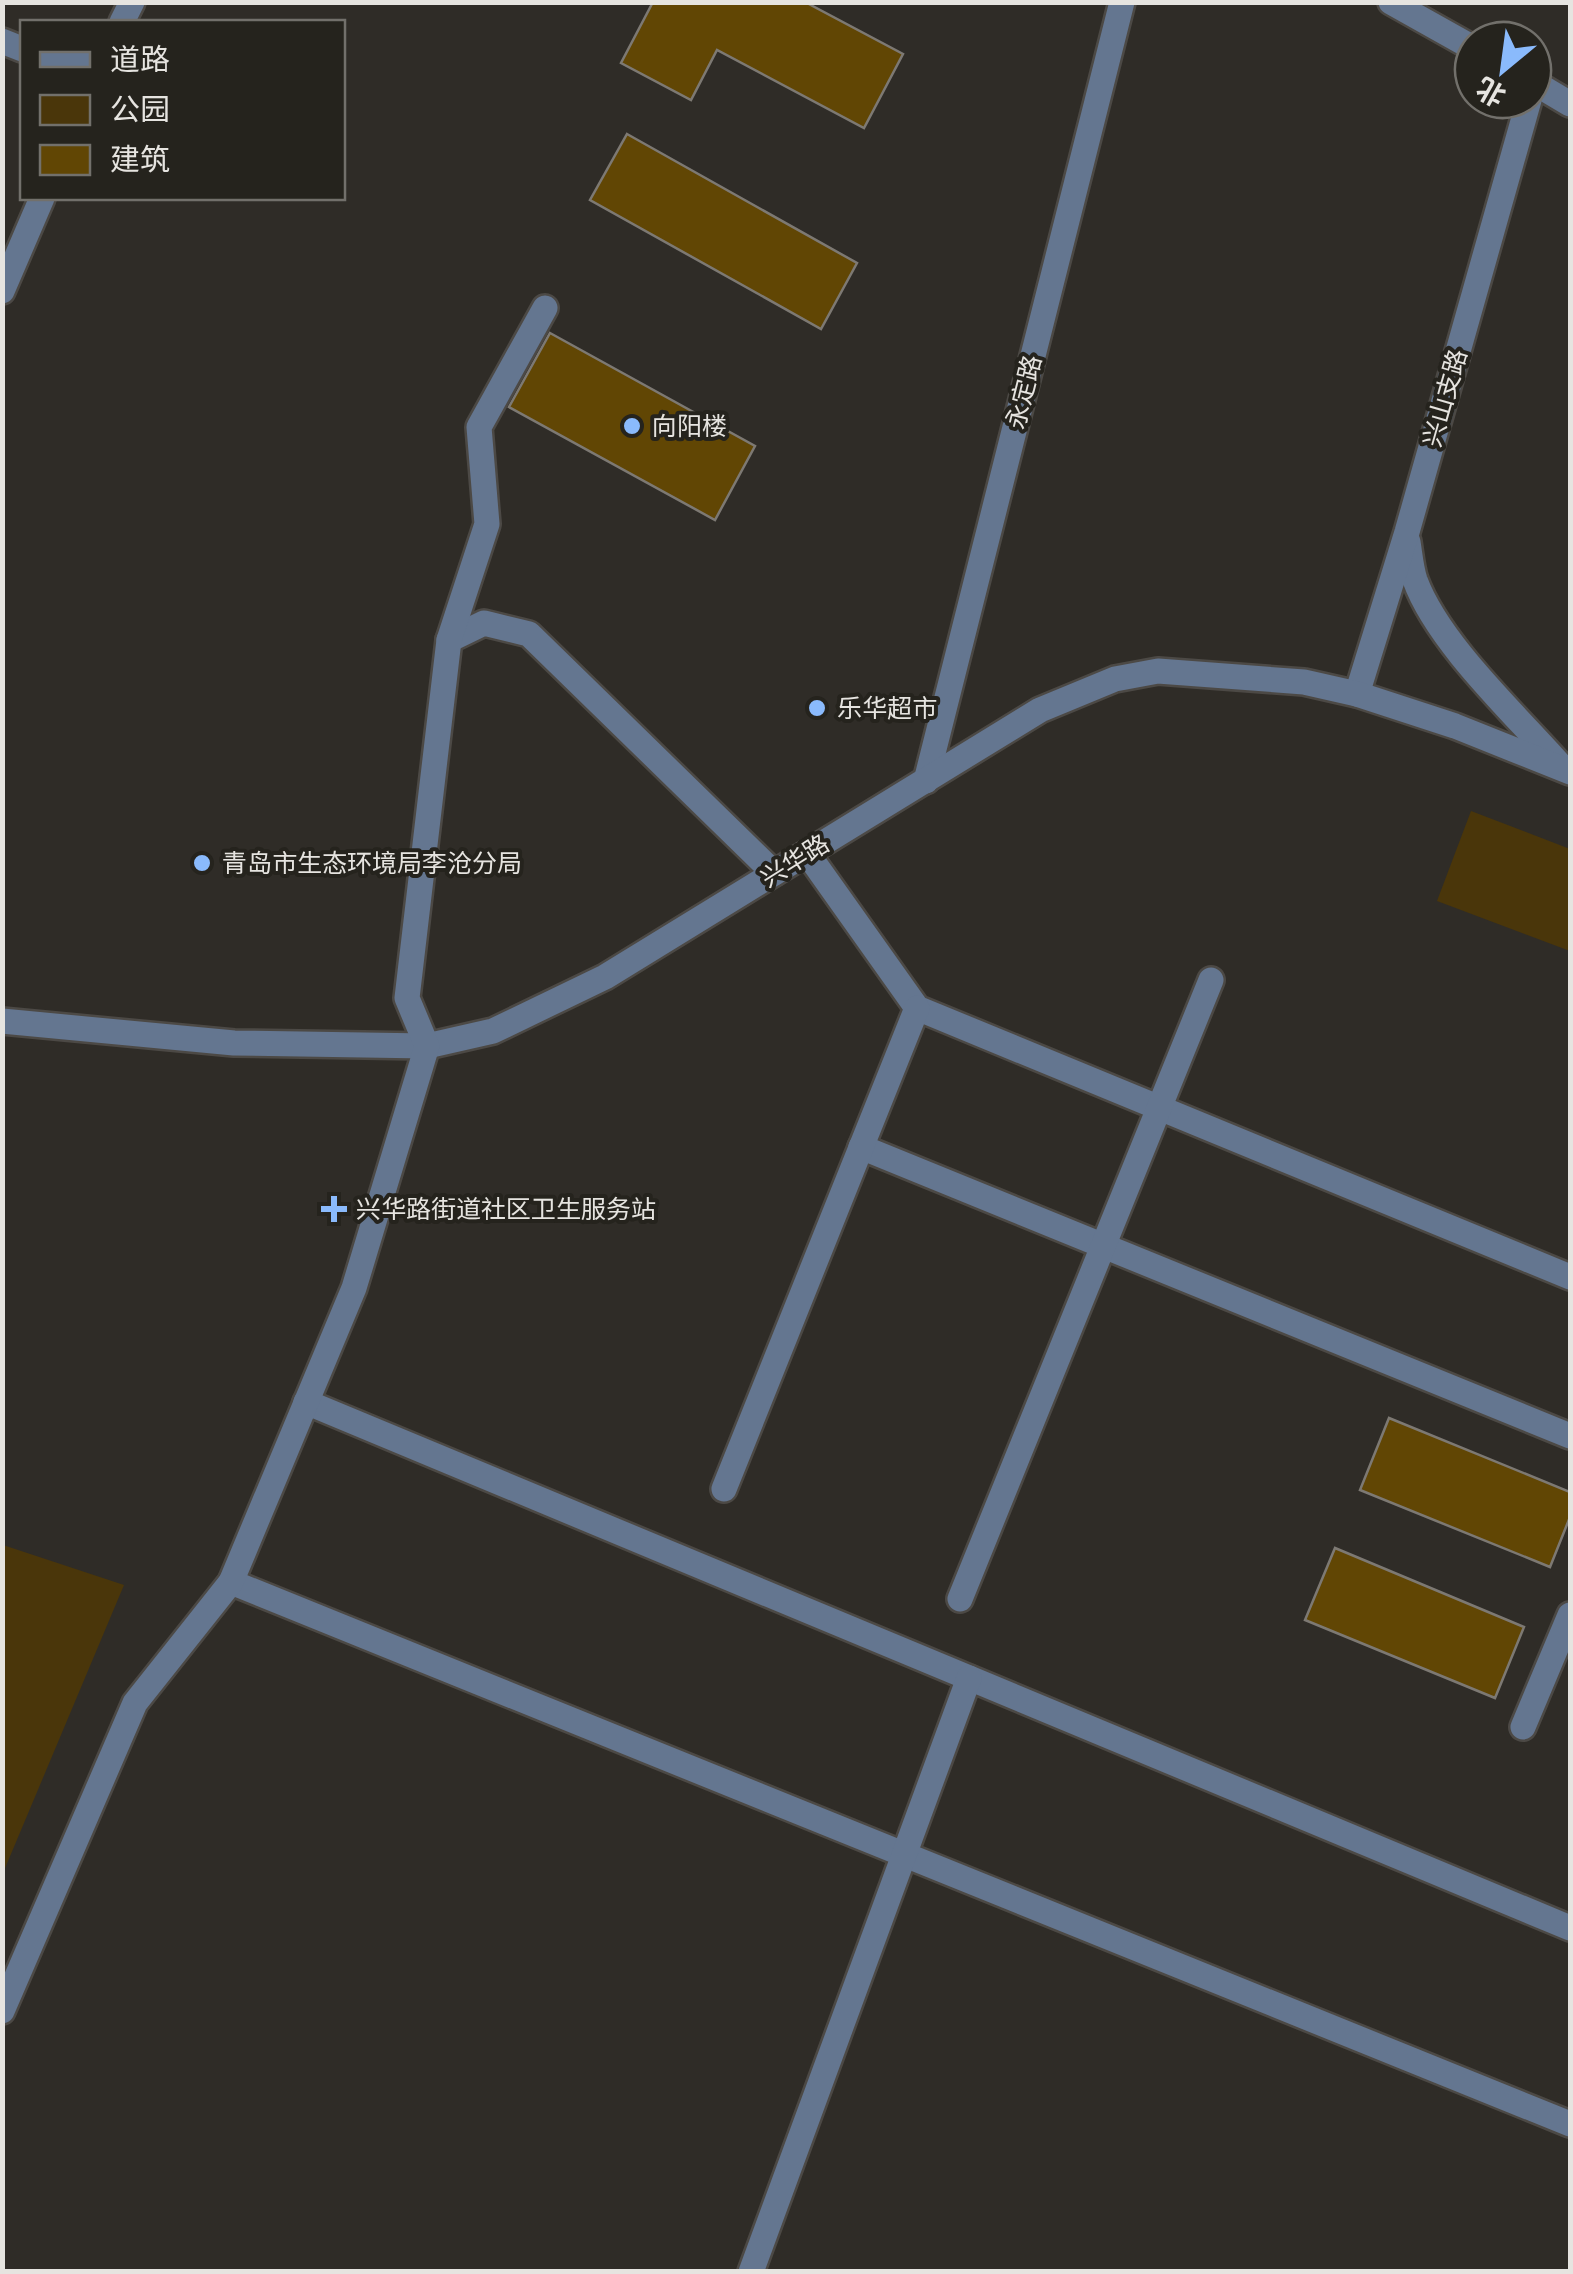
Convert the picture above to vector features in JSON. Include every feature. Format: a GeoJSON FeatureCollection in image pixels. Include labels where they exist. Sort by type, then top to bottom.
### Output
{"type":"FeatureCollection","features":[{"type":"Feature","properties":{"kind":"street","name":"永定路"},"geometry":{"type":"LineString","coordinates":[[926,781],[1122,2]]}},
{"type":"Feature","properties":{"kind":"street"},"geometry":{"type":"LineString","coordinates":[[1391,2],[1453,37]]}},
{"type":"Feature","properties":{"kind":"street"},"geometry":{"type":"LineString","coordinates":[[1438,28],[1446,2]]}},
{"type":"Feature","properties":{"kind":"street","name":"兴山支路"},"geometry":{"type":"LineString","coordinates":[[1356,694],[1407,532],[1524,120]]}},
{"type":"Feature","properties":{"kind":"street"},"geometry":{"type":"LineString","coordinates":[[2,291],[41,200]]}},
{"type":"Feature","properties":{"kind":"street"},"geometry":{"type":"LineString","coordinates":[[2,2011],[135,1703],[231,1582],[354,1288],[426,1046],[407,998],[449,640],[486,524],[480,427],[545,308]]}},
{"type":"Feature","properties":{"kind":"street"},"geometry":{"type":"LineString","coordinates":[[1407,532],[1414,578],[1431,612],[1460,652],[1567,770]]}},
{"type":"Feature","properties":{"kind":"street"},"geometry":{"type":"LineString","coordinates":[[449,640],[484,623],[529,634],[774,873]]}},
{"type":"Feature","properties":{"kind":"street","name":"兴华路"},"geometry":{"type":"LineString","coordinates":[[2,1021],[234,1044],[426,1046],[494,1031],[605,977],[1040,710],[1116,679],[1158,671],[1304,682],[1356,694],[1455,726],[1567,770]]}},
{"type":"Feature","properties":{"kind":"street"},"geometry":{"type":"LineString","coordinates":[[807,853],[917,1008],[1570,1277]]}},
{"type":"Feature","properties":{"kind":"street"},"geometry":{"type":"LineString","coordinates":[[960,1600],[1211,980]]}},
{"type":"Feature","properties":{"kind":"street"},"geometry":{"type":"LineString","coordinates":[[724,1489],[917,1008]]}},
{"type":"Feature","properties":{"kind":"street"},"geometry":{"type":"LineString","coordinates":[[861,1147],[1570,1436]]}},
{"type":"Feature","properties":{"kind":"street"},"geometry":{"type":"LineString","coordinates":[[306,1402],[1570,1928]]}},
{"type":"Feature","properties":{"kind":"street"},"geometry":{"type":"LineString","coordinates":[[231,1582],[1570,2124]]}},
{"type":"Feature","properties":{"kind":"street"},"geometry":{"type":"LineString","coordinates":[[1523,1727],[1570,1615]]}},
{"type":"Feature","properties":{"kind":"street"},"geometry":{"type":"LineString","coordinates":[[751,2272],[968,1678]]}},
{"type":"Feature","properties":{"kind":"green space"},"geometry":{"type":"Polygon","coordinates":[[[1471,811],[1570,849],[1570,951],[1437,901],[1471,811]]]}},
{"type":"Feature","properties":{"kind":"green space"},"geometry":{"type":"Polygon","coordinates":[[[2,1545],[124,1585],[3,1873],[2,1545]]]}},
{"type":"Feature","properties":{"kind":"building"},"geometry":{"type":"Polygon","coordinates":[[[653,2],[805,2],[903,54],[864,128],[717,50],[691,100],[621,63],[653,2]]]}},
{"type":"Feature","properties":{"kind":"building"},"geometry":{"type":"Polygon","coordinates":[[[627,134],[857,263],[821,329],[590,200],[627,134]]]}},
{"type":"Feature","properties":{"kind":"building","name":"向阳楼"},"geometry":{"type":"Polygon","coordinates":[[[550,333],[755,446],[715,520],[509,407],[550,333]]]}},
{"type":"Feature","properties":{"kind":"building"},"geometry":{"type":"Polygon","coordinates":[[[1389,1418],[1570,1492],[1570,1517],[1550,1567],[1360,1490],[1389,1418]]]}},
{"type":"Feature","properties":{"kind":"building"},"geometry":{"type":"Polygon","coordinates":[[[1335,1548],[1524,1627],[1495,1698],[1305,1620],[1335,1548]]]}},
{"type":"Feature","properties":{"kind":"place","name":"向阳楼"},"geometry":{"type":"Point","coordinates":[632,426]}},
{"type":"Feature","properties":{"kind":"place","name":"乐华超市"},"geometry":{"type":"Point","coordinates":[817,708]}},
{"type":"Feature","properties":{"kind":"place","name":"青岛市生态环境局李沧分局"},"geometry":{"type":"Point","coordinates":[202,863]}},
{"type":"Feature","properties":{"kind":"place","name":"兴华路街道社区卫生服务站"},"geometry":{"type":"Point","coordinates":[334,1209]}}]}
